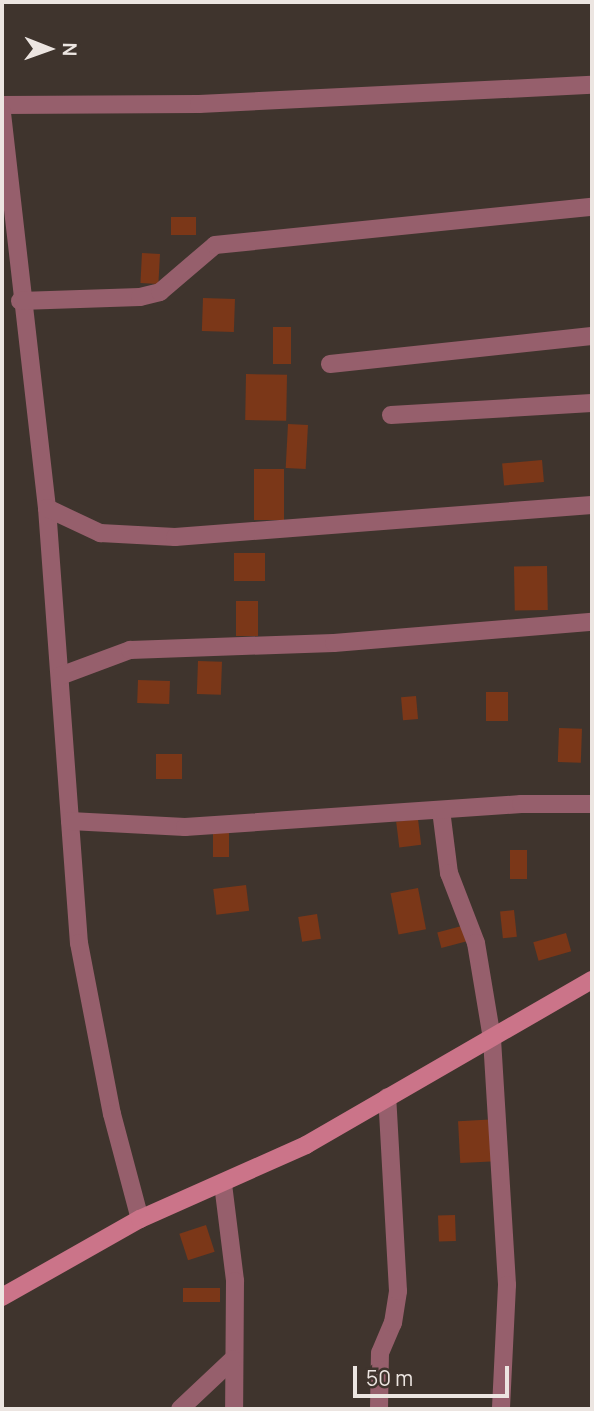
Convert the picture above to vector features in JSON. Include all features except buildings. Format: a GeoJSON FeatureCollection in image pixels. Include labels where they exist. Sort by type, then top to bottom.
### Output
{"type":"FeatureCollection","features":[{"type":"Feature","properties":{"kind":"street"},"geometry":{"type":"LineString","coordinates":[[2,105],[199,104],[592,85]]}},
{"type":"Feature","properties":{"kind":"street"},"geometry":{"type":"LineString","coordinates":[[2,113],[8,248],[20,301],[47,508],[72,881],[89,1003],[140,1219]]}},
{"type":"Feature","properties":{"kind":"street"},"geometry":{"type":"LineString","coordinates":[[20,301],[140,297],[160,292],[215,245],[592,207]]}},
{"type":"Feature","properties":{"kind":"street"},"geometry":{"type":"LineString","coordinates":[[330,364],[592,336]]}},
{"type":"Feature","properties":{"kind":"street"},"geometry":{"type":"LineString","coordinates":[[391,415],[592,403]]}},
{"type":"Feature","properties":{"kind":"street"},"geometry":{"type":"LineString","coordinates":[[47,508],[100,533],[175,537],[592,505]]}},
{"type":"Feature","properties":{"kind":"street"},"geometry":{"type":"LineString","coordinates":[[60,676],[130,650],[307,645],[592,622]]}},
{"type":"Feature","properties":{"kind":"street"},"geometry":{"type":"LineString","coordinates":[[70,821],[185,827],[441,810],[592,804]]}},
{"type":"Feature","properties":{"kind":"street"},"geometry":{"type":"LineString","coordinates":[[441,810],[449,873],[476,943],[492,1039],[507,1285],[501,1409]]}},
{"type":"Feature","properties":{"kind":"street"},"geometry":{"type":"LineString","coordinates":[[2,1297],[140,1219],[306,1145],[592,980]]}},
{"type":"Feature","properties":{"kind":"street"},"geometry":{"type":"LineString","coordinates":[[379,1409],[380,1353],[393,1323],[398,1290],[387,1097]]}},
{"type":"Feature","properties":{"kind":"street"},"geometry":{"type":"LineString","coordinates":[[223,1184],[235,1281],[234,1409]]}},
{"type":"Feature","properties":{"kind":"street"},"geometry":{"type":"LineString","coordinates":[[180,1409],[233,1359]]}}]}
